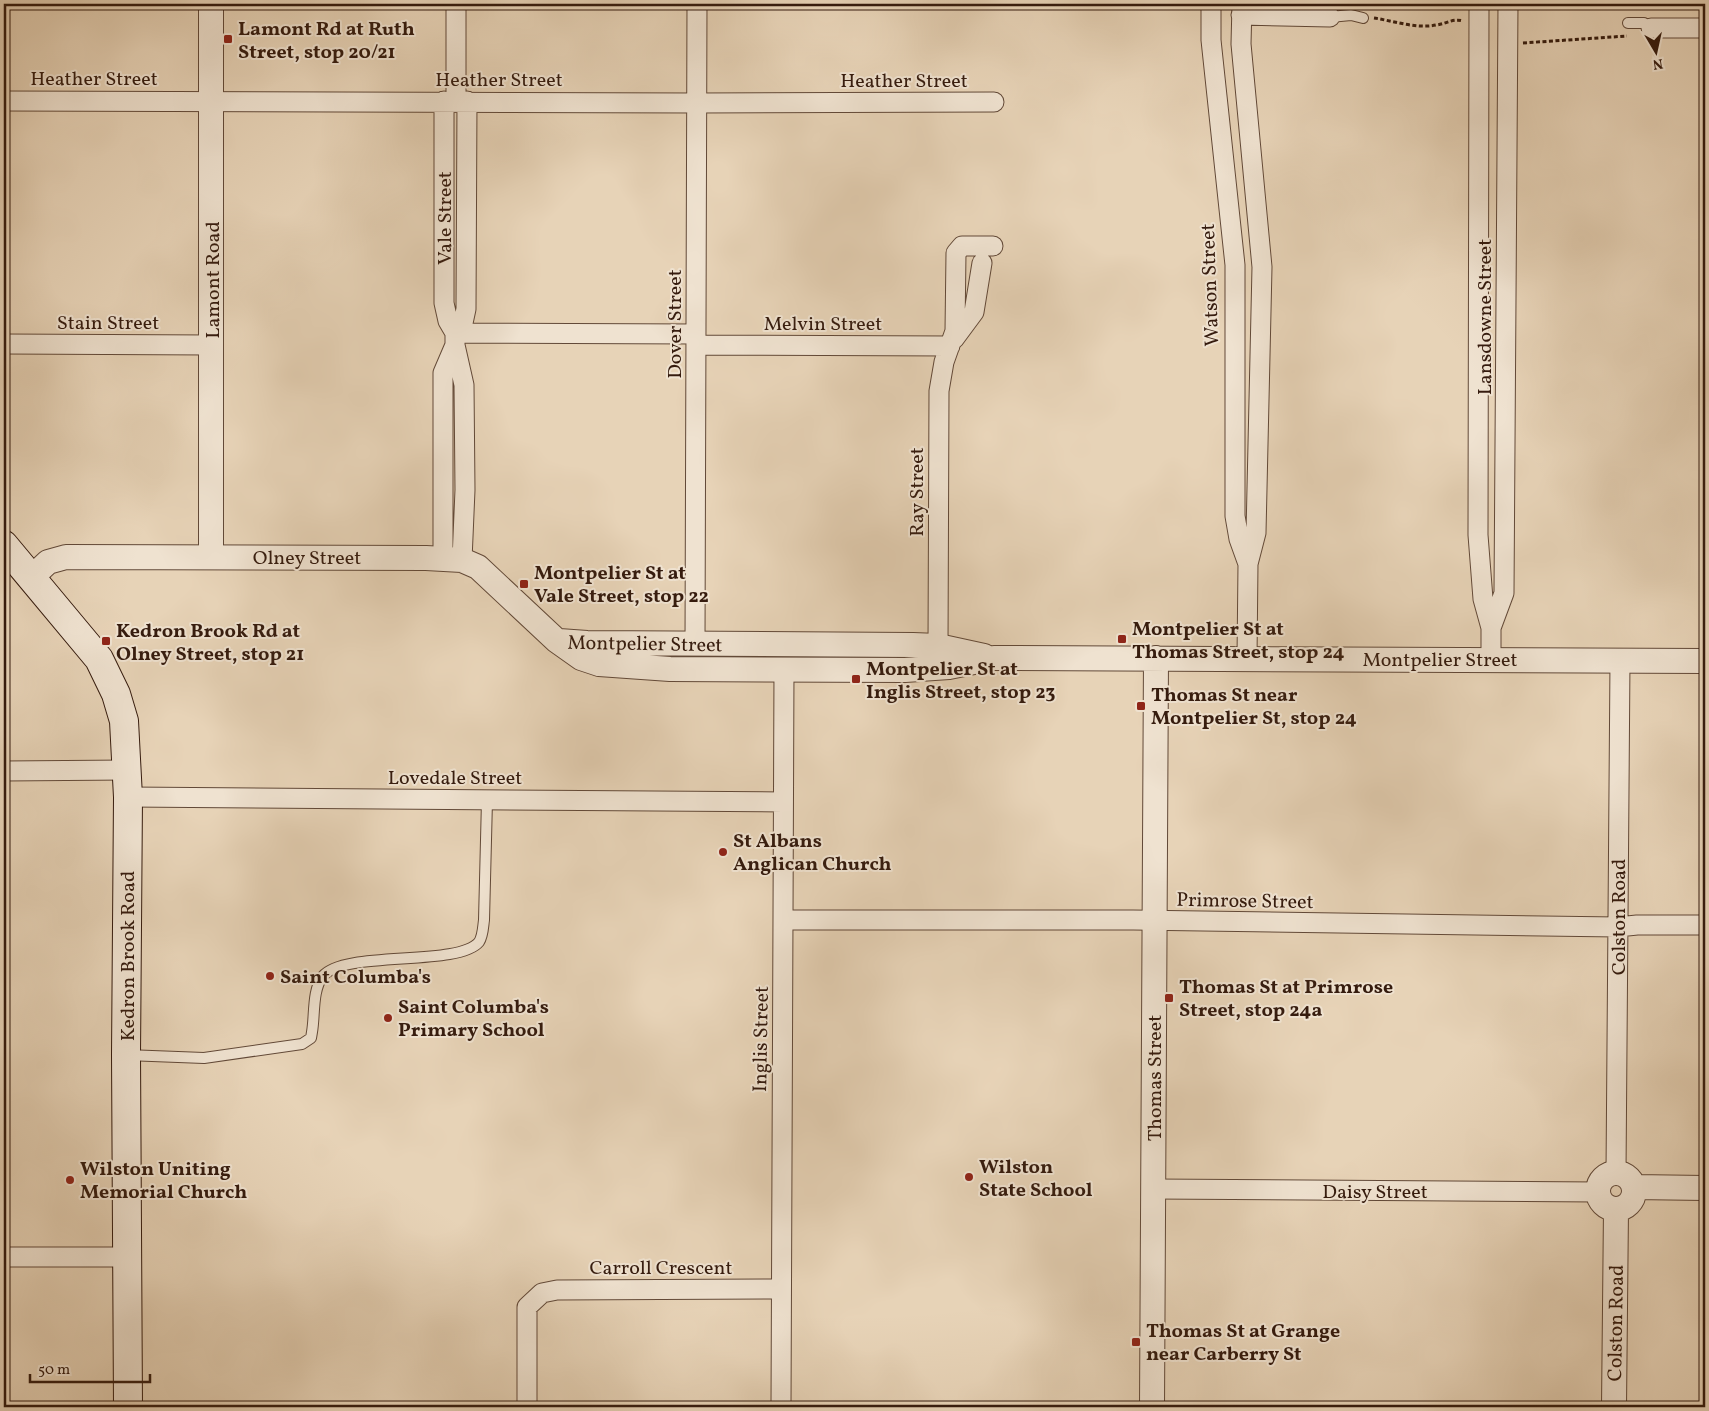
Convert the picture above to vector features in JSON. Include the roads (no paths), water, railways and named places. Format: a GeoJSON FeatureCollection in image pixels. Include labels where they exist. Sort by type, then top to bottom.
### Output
{"type":"FeatureCollection","features":[{"type":"Feature","properties":{"kind":"main road","name":"Kedron Brook Road"},"geometry":{"type":"LineString","coordinates":[[4,545],[89,644],[108,675],[122,711],[128,797],[126,1055],[128,1407]]}},
{"type":"Feature","properties":{"kind":"street","name":"Lamont Road"},"geometry":{"type":"LineString","coordinates":[[211,4],[211,557]]}},
{"type":"Feature","properties":{"kind":"street","name":"Vale Street"},"geometry":{"type":"LineString","coordinates":[[453,559],[443,373],[463,323],[466,309],[455,101],[456,4]]}},
{"type":"Feature","properties":{"kind":"street","name":"Dover Street"},"geometry":{"type":"LineString","coordinates":[[695,644],[697,4]]}},
{"type":"Feature","properties":{"kind":"street","name":"Watson Street"},"geometry":{"type":"LineString","coordinates":[[1211,4],[1211,40],[1235,265],[1235,516],[1239,539],[1248,564]]}},
{"type":"Feature","properties":{"kind":"street","name":"Lansdowne Street"},"geometry":{"type":"LineString","coordinates":[[1480,4],[1478,535],[1483,599],[1491,628],[1491,659]]}},
{"type":"Feature","properties":{"kind":"street","name":"Lansdowne Street"},"geometry":{"type":"LineString","coordinates":[[1491,628],[1504,593],[1508,4]]}},
{"type":"Feature","properties":{"kind":"street","name":"Watson Street"},"geometry":{"type":"LineString","coordinates":[[1241,10],[1241,44],[1262,266],[1256,533],[1248,564],[1247,658]]}},
{"type":"Feature","properties":{"kind":"street"},"geometry":{"type":"LineString","coordinates":[[1241,10],[1330,17]]}},
{"type":"Feature","properties":{"kind":"street"},"geometry":{"type":"LineString","coordinates":[[1644,31],[1705,28]]}},
{"type":"Feature","properties":{"kind":"street","name":"Heather Street"},"geometry":{"type":"LineString","coordinates":[[4,101],[994,102]]}},
{"type":"Feature","properties":{"kind":"street","name":"Ray Street"},"geometry":{"type":"LineString","coordinates":[[938,646],[939,391],[942,372],[952,343],[956,322],[956,251],[962,246],[993,246]]}},
{"type":"Feature","properties":{"kind":"street","name":"Ray Street"},"geometry":{"type":"LineString","coordinates":[[952,343],[974,312],[982,263]]}},
{"type":"Feature","properties":{"kind":"street","name":"Melvin Street"},"geometry":{"type":"LineString","coordinates":[[455,339],[696,339],[952,343]]}},
{"type":"Feature","properties":{"kind":"street","name":"Stain Street"},"geometry":{"type":"LineString","coordinates":[[4,344],[211,345]]}},
{"type":"Feature","properties":{"kind":"street","name":"Olney Street"},"geometry":{"type":"LineString","coordinates":[[32,578],[48,562],[59,558],[453,559],[486,572],[557,641]]}},
{"type":"Feature","properties":{"kind":"street","name":"Montpelier Street"},"geometry":{"type":"LineString","coordinates":[[557,641],[938,646],[994,658]]}},
{"type":"Feature","properties":{"kind":"street","name":"Montpelier Street"},"geometry":{"type":"LineString","coordinates":[[557,641],[581,658],[607,665],[670,669],[913,670],[949,667],[994,658],[1705,661]]}},
{"type":"Feature","properties":{"kind":"street","name":"Thomas Street"},"geometry":{"type":"LineString","coordinates":[[1152,1407],[1156,658]]}},
{"type":"Feature","properties":{"kind":"street","name":"Colston Road"},"geometry":{"type":"LineString","coordinates":[[1620,661],[1618,927],[1625,1180]]}},
{"type":"Feature","properties":{"kind":"street","name":"Inglis Street"},"geometry":{"type":"LineString","coordinates":[[781,1407],[784,670]]}},
{"type":"Feature","properties":{"kind":"street"},"geometry":{"type":"LineString","coordinates":[[4,771],[127,770]]}},
{"type":"Feature","properties":{"kind":"street","name":"Lovedale Street"},"geometry":{"type":"LineString","coordinates":[[128,797],[783,802]]}},
{"type":"Feature","properties":{"kind":"street","name":"Primrose Street"},"geometry":{"type":"LineString","coordinates":[[783,920],[1155,921],[1618,927],[1637,925],[1705,925]]}},
{"type":"Feature","properties":{"kind":"street"},"geometry":{"type":"LineString","coordinates":[[1625,1180],[1634,1194],[1628,1205],[1616,1209],[1604,1204],[1598,1192],[1603,1178],[1625,1180],[1705,1188]]}},
{"type":"Feature","properties":{"kind":"street","name":"Daisy Street"},"geometry":{"type":"LineString","coordinates":[[1153,1190],[1598,1192]]}},
{"type":"Feature","properties":{"kind":"street","name":"Colston Road"},"geometry":{"type":"LineString","coordinates":[[1614,1407],[1616,1209]]}},
{"type":"Feature","properties":{"kind":"street"},"geometry":{"type":"LineString","coordinates":[[4,1257],[128,1257]]}},
{"type":"Feature","properties":{"kind":"street","name":"Carroll Crescent"},"geometry":{"type":"LineString","coordinates":[[527,1407],[527,1307],[539,1286],[557,1290],[780,1288]]}},
{"type":"Feature","properties":{"kind":"lane"},"geometry":{"type":"LineString","coordinates":[[1330,17],[1351,14],[1368,18]]}},
{"type":"Feature","properties":{"kind":"lane"},"geometry":{"type":"LineString","coordinates":[[1628,23],[1644,23],[1644,31]]}},
{"type":"Feature","properties":{"kind":"lane"},"geometry":{"type":"LineString","coordinates":[[126,1055],[204,1058],[302,1044],[310,1038],[312,1032],[319,982],[331,969],[351,964],[451,952],[476,944],[482,936],[484,920],[487,800]]}},
{"type":"Feature","properties":{"kind":"place","name":"Lamont Rd at Ruth Street, stop 20/21"},"geometry":{"type":"Point","coordinates":[228,39]}},
{"type":"Feature","properties":{"kind":"place","name":"Montpelier St at Vale Street, stop 22"},"geometry":{"type":"Point","coordinates":[524,584]}},
{"type":"Feature","properties":{"kind":"place","name":"Montpelier St at Thomas Street, stop 24"},"geometry":{"type":"Point","coordinates":[1122,639]}},
{"type":"Feature","properties":{"kind":"place","name":"Kedron Brook Rd at Olney Street, stop 21"},"geometry":{"type":"Point","coordinates":[106,641]}},
{"type":"Feature","properties":{"kind":"place","name":"Montpelier St at Inglis Street, stop 23"},"geometry":{"type":"Point","coordinates":[856,679]}},
{"type":"Feature","properties":{"kind":"place","name":"Thomas St near Montpelier St, stop 24"},"geometry":{"type":"Point","coordinates":[1141,706]}},
{"type":"Feature","properties":{"kind":"place","name":"St Albans Anglican Church"},"geometry":{"type":"Point","coordinates":[723,852]}},
{"type":"Feature","properties":{"kind":"place","name":"Saint Columba's"},"geometry":{"type":"Point","coordinates":[270,976]}},
{"type":"Feature","properties":{"kind":"place","name":"Thomas St at Primrose Street, stop 24a"},"geometry":{"type":"Point","coordinates":[1169,998]}},
{"type":"Feature","properties":{"kind":"place","name":"Saint Columba's Primary School"},"geometry":{"type":"Point","coordinates":[388,1018]}},
{"type":"Feature","properties":{"kind":"place","name":"Wilston State School"},"geometry":{"type":"Point","coordinates":[969,1177]}},
{"type":"Feature","properties":{"kind":"place","name":"Wilston Uniting Memorial Church"},"geometry":{"type":"Point","coordinates":[70,1180]}},
{"type":"Feature","properties":{"kind":"place","name":"Thomas St at Grange near Carberry St"},"geometry":{"type":"Point","coordinates":[1136,1342]}}]}
